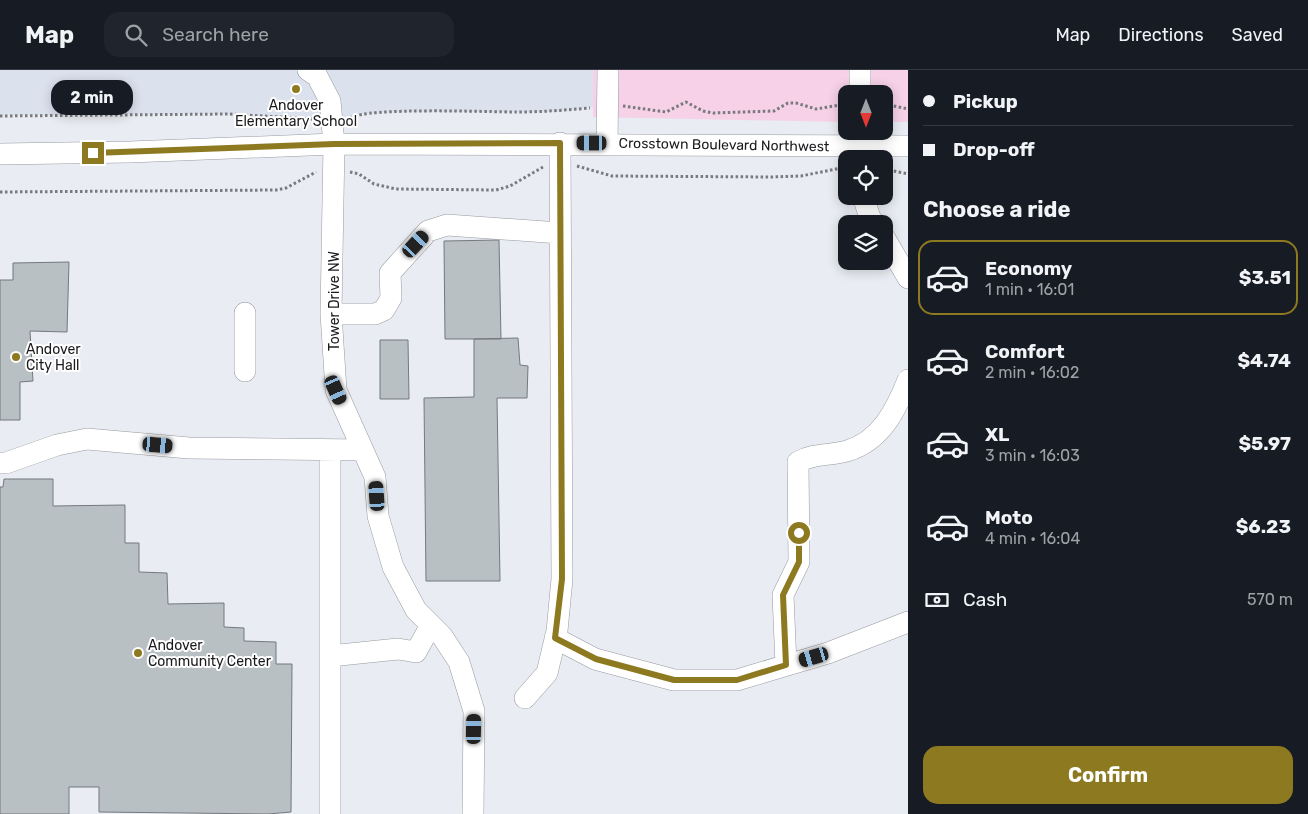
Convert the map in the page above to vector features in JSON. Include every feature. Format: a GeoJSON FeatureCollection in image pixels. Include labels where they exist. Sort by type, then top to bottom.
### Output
{"type":"FeatureCollection","features":[{"type":"Feature","properties":{"kind":"street","name":"Tower Drive NW"},"geometry":{"type":"LineString","coordinates":[[308,70],[317,76],[330,101],[334,144],[331,314],[336,390],[375,477],[378,516],[392,567],[416,610],[442,636],[458,662],[474,711],[473,814]]}},
{"type":"Feature","properties":{"kind":"street"},"geometry":{"type":"LineString","coordinates":[[607,144],[608,70]]}},
{"type":"Feature","properties":{"kind":"street"},"geometry":{"type":"LineString","coordinates":[[860,70],[860,85]]}},
{"type":"Feature","properties":{"kind":"street","name":"Crosstown Boulevard Northwest"},"geometry":{"type":"LineString","coordinates":[[0,154],[130,152],[334,144],[560,143],[908,146]]}},
{"type":"Feature","properties":{"kind":"street"},"geometry":{"type":"LineString","coordinates":[[525,698],[547,673],[555,638],[562,579],[560,143]]}},
{"type":"Feature","properties":{"kind":"street"},"geometry":{"type":"LineString","coordinates":[[331,314],[375,314],[384,310],[391,298],[390,273],[428,231],[447,225],[560,233]]}},
{"type":"Feature","properties":{"kind":"street"},"geometry":{"type":"LineString","coordinates":[[893,252],[908,278]]}},
{"type":"Feature","properties":{"kind":"street"},"geometry":{"type":"LineString","coordinates":[[245,313],[245,371]]}},
{"type":"Feature","properties":{"kind":"street"},"geometry":{"type":"LineString","coordinates":[[786,665],[783,595],[799,562],[798,462],[809,456],[847,451],[865,443],[890,419],[908,380]]}},
{"type":"Feature","properties":{"kind":"street"},"geometry":{"type":"LineString","coordinates":[[0,463],[6,463],[57,445],[87,439],[189,448],[244,447],[363,450]]}},
{"type":"Feature","properties":{"kind":"street"},"geometry":{"type":"LineString","coordinates":[[330,450],[330,814]]}},
{"type":"Feature","properties":{"kind":"street"},"geometry":{"type":"LineString","coordinates":[[555,638],[596,659],[674,680],[737,680],[828,653],[908,622]]}},
{"type":"Feature","properties":{"kind":"street"},"geometry":{"type":"LineString","coordinates":[[330,656],[398,649],[416,652],[431,625]]}},
{"type":"Feature","properties":{"kind":"path"},"geometry":{"type":"LineString","coordinates":[[619,106],[666,112],[686,102],[703,111],[713,113],[774,111],[788,103],[796,103],[816,109],[838,105]]}},
{"type":"Feature","properties":{"kind":"path"},"geometry":{"type":"LineString","coordinates":[[893,106],[908,109]]}},
{"type":"Feature","properties":{"kind":"path"},"geometry":{"type":"LineString","coordinates":[[349,118],[355,114],[394,112],[555,112],[593,107]]}},
{"type":"Feature","properties":{"kind":"path"},"geometry":{"type":"LineString","coordinates":[[0,116],[229,114],[310,118],[316,120]]}},
{"type":"Feature","properties":{"kind":"path"},"geometry":{"type":"LineString","coordinates":[[576,166],[612,176],[801,176],[838,169]]}},
{"type":"Feature","properties":{"kind":"path"},"geometry":{"type":"LineString","coordinates":[[352,172],[374,184],[396,189],[496,190],[520,182],[540,167]]}},
{"type":"Feature","properties":{"kind":"path"},"geometry":{"type":"LineString","coordinates":[[0,192],[276,190],[286,188],[315,172]]}},
{"type":"Feature","properties":{"kind":"path"},"geometry":{"type":"LineString","coordinates":[[893,172],[908,174]]}},
{"type":"Feature","properties":{"kind":"shaded area","name":"Andover Elementary School"},"geometry":{"type":"Polygon","coordinates":[[[0,70],[593,70],[593,107],[555,112],[393,112],[355,114],[349,118],[316,120],[310,118],[229,114],[0,115],[0,70]]]}},
{"type":"Feature","properties":{"kind":"shaded area"},"geometry":{"type":"Polygon","coordinates":[[[593,70],[908,70],[908,122],[893,122],[893,85],[838,85],[838,122],[593,117],[593,70]]]}},
{"type":"Feature","properties":{"kind":"building"},"geometry":{"type":"Polygon","coordinates":[[[499,240],[501,339],[445,339],[444,241],[499,240]]]}},
{"type":"Feature","properties":{"kind":"building","name":"Andover City Hall"},"geometry":{"type":"Polygon","coordinates":[[[69,262],[67,332],[30,331],[33,381],[20,382],[20,420],[0,420],[0,280],[13,280],[13,263],[69,262]]]}},
{"type":"Feature","properties":{"kind":"building"},"geometry":{"type":"Polygon","coordinates":[[[518,338],[520,365],[528,366],[527,398],[497,398],[500,581],[426,581],[424,398],[474,397],[474,339],[518,338]]]}},
{"type":"Feature","properties":{"kind":"building"},"geometry":{"type":"Polygon","coordinates":[[[380,340],[408,340],[409,399],[380,399],[380,340]]]}},
{"type":"Feature","properties":{"kind":"building","name":"Andover Community Center"},"geometry":{"type":"Polygon","coordinates":[[[4,479],[53,479],[53,506],[125,505],[125,543],[139,543],[139,572],[167,573],[168,604],[224,603],[224,627],[244,628],[244,641],[276,642],[276,664],[292,664],[291,812],[268,814],[99,812],[99,787],[69,787],[69,814],[0,814],[0,487],[3,487],[4,479]]]}},
{"type":"Feature","properties":{"kind":"place","name":"Andover Elementary School"},"geometry":{"type":"Point","coordinates":[296,89]}},
{"type":"Feature","properties":{"kind":"place","name":"Andover City Hall"},"geometry":{"type":"Point","coordinates":[16,357]}},
{"type":"Feature","properties":{"kind":"place","name":"Andover Community Center"},"geometry":{"type":"Point","coordinates":[138,653]}},
{"type":"Feature","properties":{"kind":"route"},"geometry":{"type":"LineString","coordinates":[[93,153],[334,144],[560,143],[562,579],[555,638],[596,659],[674,680],[737,680],[786,665],[783,595],[799,562],[799,533]]}}]}
